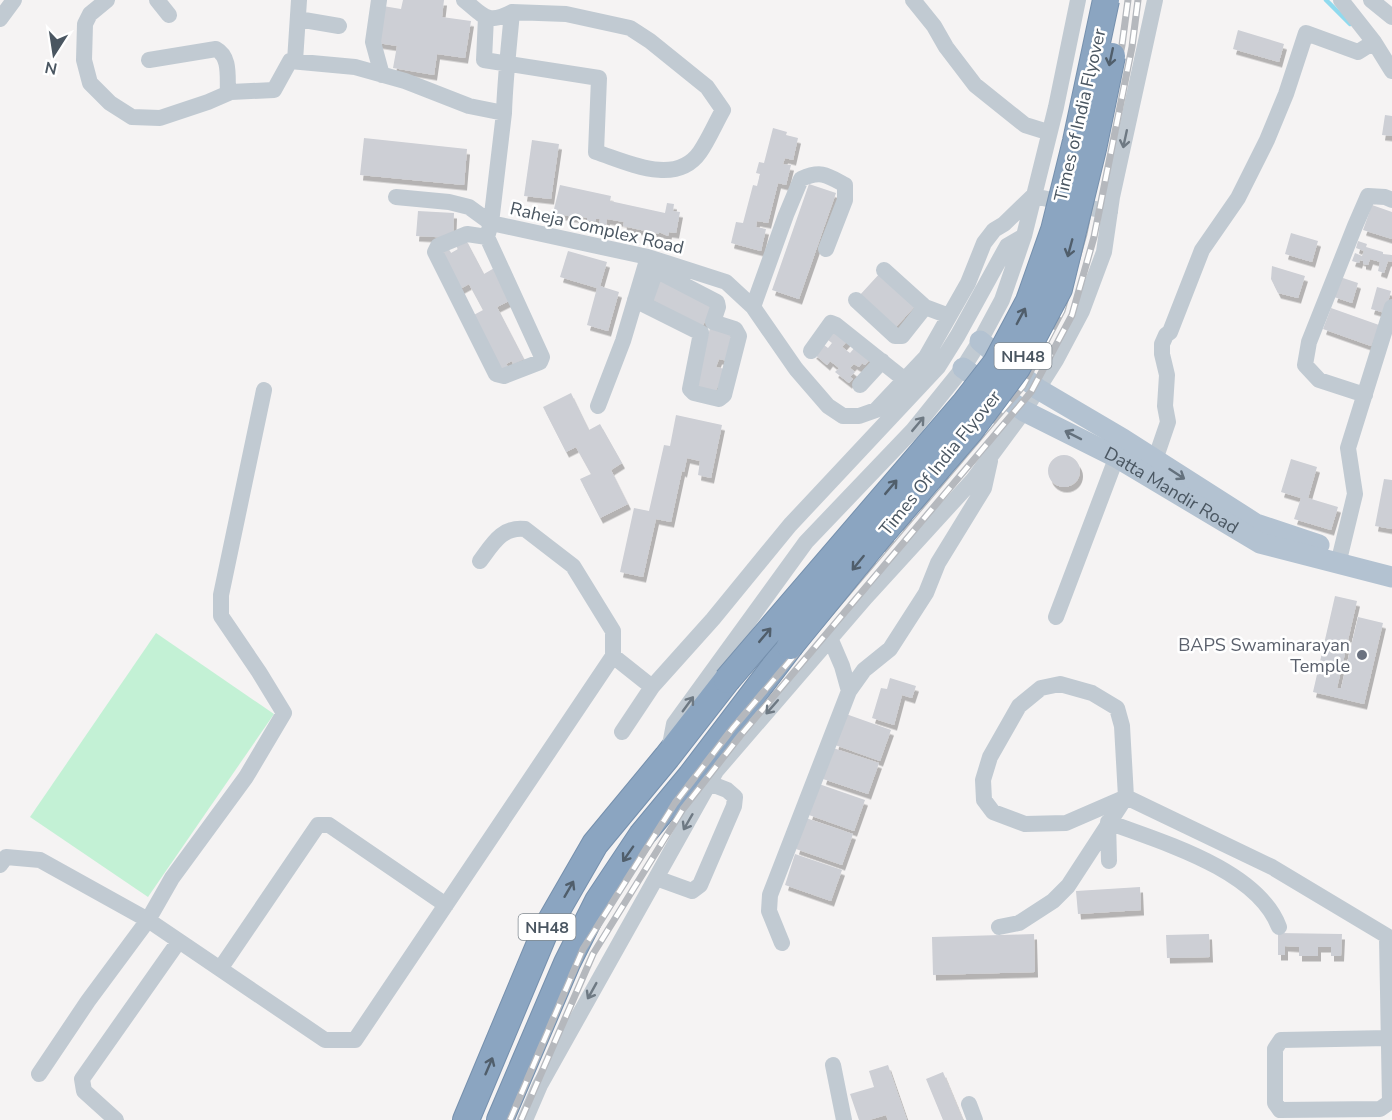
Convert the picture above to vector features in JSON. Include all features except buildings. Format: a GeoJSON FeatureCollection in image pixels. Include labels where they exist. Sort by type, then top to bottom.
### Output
{"type":"FeatureCollection","features":[{"type":"Feature","properties":{"kind":"highway","name":"Times of India Flyover"},"geometry":{"type":"LineString","coordinates":[[1054,230],[1076,141],[1106,0]]}},
{"type":"Feature","properties":{"kind":"highway","name":"Times Of India Flyover"},"geometry":{"type":"LineString","coordinates":[[706,776],[751,697],[879,537],[970,431],[1017,368],[1059,289],[1093,149],[1123,0]]}},
{"type":"Feature","properties":{"kind":"highway","name":"Times Of India Flyover"},"geometry":{"type":"LineString","coordinates":[[668,757],[727,680],[965,403],[996,363],[1029,301],[1054,230]]}},
{"type":"Feature","properties":{"kind":"highway","name":"NH48"},"geometry":{"type":"LineString","coordinates":[[466,1120],[546,929],[556,911],[595,844],[668,757]]}},
{"type":"Feature","properties":{"kind":"highway","name":"NH48"},"geometry":{"type":"LineString","coordinates":[[500,1120],[567,963],[598,901],[642,835],[706,776]]}},
{"type":"Feature","properties":{"kind":"main road","name":"Datta Mandir Road"},"geometry":{"type":"LineString","coordinates":[[980,341],[1038,389],[1260,543],[1339,558],[1392,563]]}},
{"type":"Feature","properties":{"kind":"main road","name":"Datta Mandir Road"},"geometry":{"type":"LineString","coordinates":[[963,368],[1024,411],[1155,460],[1256,524],[1392,578]]}},
{"type":"Feature","properties":{"kind":"street"},"geometry":{"type":"LineString","coordinates":[[0,19],[14,0]]}},
{"type":"Feature","properties":{"kind":"street"},"geometry":{"type":"LineString","coordinates":[[107,0],[90,14],[84,24],[84,60],[90,83],[110,103],[132,117],[160,118],[228,93],[274,90],[290,61],[355,67],[405,81],[469,105],[504,113]]}},
{"type":"Feature","properties":{"kind":"street"},"geometry":{"type":"LineString","coordinates":[[157,0],[169,15]]}},
{"type":"Feature","properties":{"kind":"street"},"geometry":{"type":"LineString","coordinates":[[295,61],[299,0]]}},
{"type":"Feature","properties":{"kind":"street"},"geometry":{"type":"LineString","coordinates":[[379,0],[373,42],[382,75]]}},
{"type":"Feature","properties":{"kind":"street"},"geometry":{"type":"LineString","coordinates":[[464,0],[486,17],[498,19],[512,12],[566,14],[630,28],[650,41],[707,87],[723,110],[699,154],[681,168],[661,172],[596,153],[599,78],[484,60],[486,17]]}},
{"type":"Feature","properties":{"kind":"street"},"geometry":{"type":"LineString","coordinates":[[913,0],[975,85],[1025,125],[1041,130]]}},
{"type":"Feature","properties":{"kind":"street"},"geometry":{"type":"LineString","coordinates":[[1033,196],[1027,171],[1053,84],[1068,0]]}},
{"type":"Feature","properties":{"kind":"street"},"geometry":{"type":"LineString","coordinates":[[668,757],[674,724],[806,542],[914,430],[963,368],[980,341],[1002,300],[1024,236],[1056,107],[1078,0]]}},
{"type":"Feature","properties":{"kind":"street"},"geometry":{"type":"LineString","coordinates":[[525,1120],[540,1085],[656,878],[706,776],[973,480],[1024,411],[1082,311],[1104,252],[1110,212],[1155,0]]}},
{"type":"Feature","properties":{"kind":"street"},"geometry":{"type":"LineString","coordinates":[[1371,0],[1392,17]]}},
{"type":"Feature","properties":{"kind":"street"},"geometry":{"type":"LineString","coordinates":[[1348,3],[1383,48],[1392,71]]}},
{"type":"Feature","properties":{"kind":"street","name":"Raheja Complex Road"},"geometry":{"type":"LineString","coordinates":[[512,12],[504,113],[489,230],[648,256],[726,282],[753,307],[796,369],[828,406],[843,416],[859,416],[876,410],[926,357],[968,283],[984,243],[1033,196]]}},
{"type":"Feature","properties":{"kind":"street"},"geometry":{"type":"LineString","coordinates":[[298,19],[339,26]]}},
{"type":"Feature","properties":{"kind":"street"},"geometry":{"type":"LineString","coordinates":[[1155,460],[1168,422],[1165,406],[1167,375],[1162,344],[1170,332],[1202,250],[1238,198],[1267,140],[1286,94],[1306,33],[1358,52],[1383,48]]}},
{"type":"Feature","properties":{"kind":"street"},"geometry":{"type":"LineString","coordinates":[[149,60],[216,49],[226,60],[228,93]]}},
{"type":"Feature","properties":{"kind":"street"},"geometry":{"type":"LineString","coordinates":[[753,307],[801,179],[815,173],[827,175],[845,185],[845,200],[826,249]]}},
{"type":"Feature","properties":{"kind":"street"},"geometry":{"type":"LineString","coordinates":[[1033,196],[1110,212]]}},
{"type":"Feature","properties":{"kind":"street"},"geometry":{"type":"LineString","coordinates":[[1365,395],[1319,380],[1305,365],[1309,342],[1368,196],[1385,196],[1392,200]]}},
{"type":"Feature","properties":{"kind":"street"},"geometry":{"type":"LineString","coordinates":[[396,197],[449,202],[469,207],[489,230],[542,357],[540,362],[504,376],[496,374],[435,252],[438,246],[467,234],[489,230]]}},
{"type":"Feature","properties":{"kind":"street"},"geometry":{"type":"LineString","coordinates":[[622,732],[652,687],[713,619],[790,525],[938,366],[958,335],[1007,246],[1024,236]]}},
{"type":"Feature","properties":{"kind":"street"},"geometry":{"type":"LineString","coordinates":[[639,302],[648,256]]}},
{"type":"Feature","properties":{"kind":"street"},"geometry":{"type":"LineString","coordinates":[[884,270],[925,307],[949,316]]}},
{"type":"Feature","properties":{"kind":"street"},"geometry":{"type":"LineString","coordinates":[[598,406],[639,302],[655,273],[661,273],[717,302],[718,307],[707,327],[639,302]]}},
{"type":"Feature","properties":{"kind":"street"},"geometry":{"type":"LineString","coordinates":[[856,300],[895,336],[902,336],[925,307]]}},
{"type":"Feature","properties":{"kind":"street"},"geometry":{"type":"LineString","coordinates":[[1339,558],[1355,494],[1348,448],[1392,307]]}},
{"type":"Feature","properties":{"kind":"street"},"geometry":{"type":"LineString","coordinates":[[811,351],[831,323],[905,380]]}},
{"type":"Feature","properties":{"kind":"street"},"geometry":{"type":"LineString","coordinates":[[860,385],[882,361]]}},
{"type":"Feature","properties":{"kind":"street"},"geometry":{"type":"LineString","coordinates":[[39,1074],[88,1001],[148,920],[172,878],[246,777],[284,713],[221,616],[221,595],[264,390]]}},
{"type":"Feature","properties":{"kind":"street"},"geometry":{"type":"LineString","coordinates":[[1056,617],[1120,448]]}},
{"type":"Feature","properties":{"kind":"street"},"geometry":{"type":"LineString","coordinates":[[782,943],[769,911],[770,895],[849,691],[864,670],[890,649],[926,593],[938,563],[984,488],[992,454]]}},
{"type":"Feature","properties":{"kind":"street"},"geometry":{"type":"LineString","coordinates":[[0,865],[6,857],[40,860],[148,920],[325,1040],[355,1040],[613,656],[613,631],[573,566],[525,529],[516,527],[502,533],[480,561]]}},
{"type":"Feature","properties":{"kind":"street"},"geometry":{"type":"LineString","coordinates":[[830,638],[849,691]]}},
{"type":"Feature","properties":{"kind":"street"},"geometry":{"type":"LineString","coordinates":[[613,656],[652,687]]}},
{"type":"Feature","properties":{"kind":"street"},"geometry":{"type":"LineString","coordinates":[[999,927],[1019,922],[1053,901],[1068,886],[1126,797],[1122,726],[1117,708],[1092,693],[1060,684],[1041,688],[1020,706],[990,757],[982,780],[984,800],[993,812],[1025,824],[1066,823],[1126,797],[1272,867],[1390,938],[1390,1102],[1380,1109],[1280,1110],[1275,1103],[1275,1049],[1281,1040],[1389,1038]]}},
{"type":"Feature","properties":{"kind":"street"},"geometry":{"type":"LineString","coordinates":[[656,878],[692,891],[700,885],[734,806],[735,797],[706,776]]}},
{"type":"Feature","properties":{"kind":"street"},"geometry":{"type":"LineString","coordinates":[[1108,822],[1109,861]]}},
{"type":"Feature","properties":{"kind":"street"},"geometry":{"type":"LineString","coordinates":[[1108,822],[1184,850],[1215,865],[1249,888],[1264,902],[1274,914],[1279,927]]}},
{"type":"Feature","properties":{"kind":"street"},"geometry":{"type":"LineString","coordinates":[[220,969],[318,825],[329,825],[446,905]]}},
{"type":"Feature","properties":{"kind":"street"},"geometry":{"type":"LineString","coordinates":[[116,1120],[84,1091],[82,1079],[179,941]]}},
{"type":"Feature","properties":{"kind":"street"},"geometry":{"type":"LineString","coordinates":[[833,1065],[844,1120]]}},
{"type":"Feature","properties":{"kind":"green space"},"geometry":{"type":"Polygon","coordinates":[[[156,633],[274,714],[148,897],[30,817],[156,633]]]}},
{"type":"Feature","properties":{"kind":"waterway"},"geometry":{"type":"LineString","coordinates":[[1326,0],[1350,24]]}},
{"type":"Feature","properties":{"kind":"railway"},"geometry":{"type":"LineString","coordinates":[[510,1120],[583,949],[675,803],[732,729],[1023,386],[1062,311],[1084,234],[1122,45],[1128,0]]}},
{"type":"Feature","properties":{"kind":"railway"},"geometry":{"type":"LineString","coordinates":[[521,1120],[593,954],[683,809],[740,736],[1031,392],[1072,315],[1094,237],[1132,47],[1138,0]]}},
{"type":"Feature","properties":{"kind":"place","name":"BAPS Swaminarayan Temple"},"geometry":{"type":"Point","coordinates":[1362,655]}}]}
